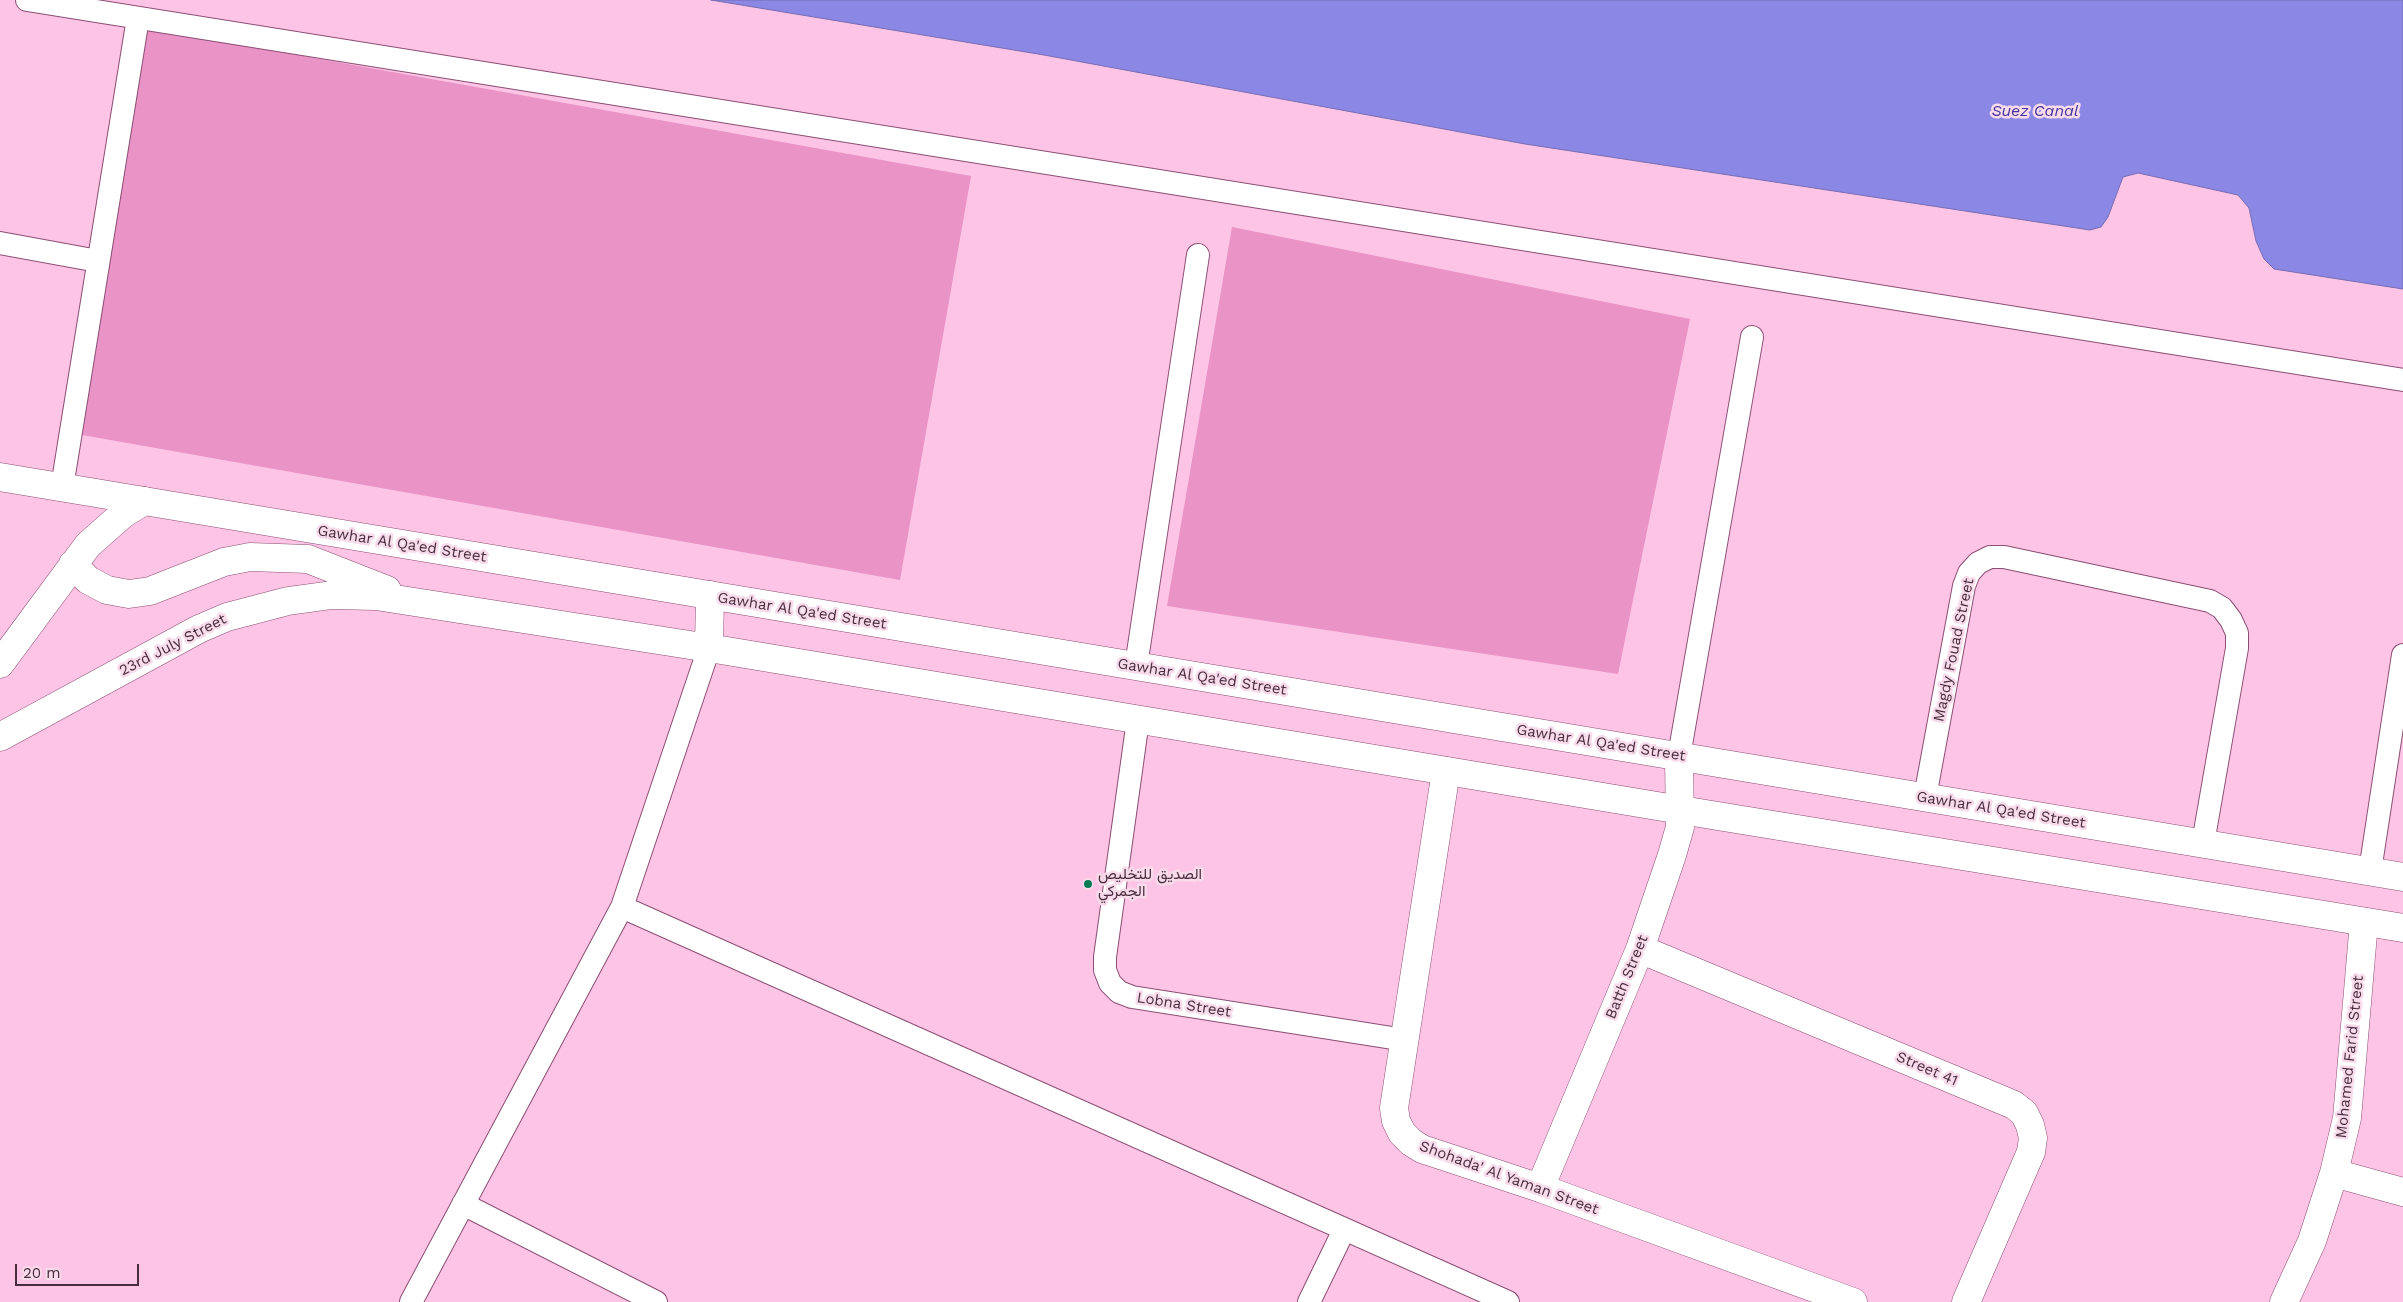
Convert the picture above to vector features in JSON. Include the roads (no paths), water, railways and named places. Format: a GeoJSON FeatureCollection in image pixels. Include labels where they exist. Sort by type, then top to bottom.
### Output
{"type":"FeatureCollection","features":[{"type":"Feature","properties":{"kind":"main road","name":"Gawhar Al Qa'ed Street"},"geometry":{"type":"LineString","coordinates":[[0,477],[2403,877]]}},
{"type":"Feature","properties":{"kind":"main road"},"geometry":{"type":"LineString","coordinates":[[0,664],[27,631],[72,564],[104,529],[144,501]]}},
{"type":"Feature","properties":{"kind":"main road"},"geometry":{"type":"LineString","coordinates":[[72,564],[88,580],[107,590],[128,594],[150,591],[224,562],[250,557],[308,559],[420,602],[2403,928]]}},
{"type":"Feature","properties":{"kind":"main road","name":"23rd July Street"},"geometry":{"type":"LineString","coordinates":[[0,737],[199,629],[257,608],[332,595],[376,596],[420,602]]}},
{"type":"Feature","properties":{"kind":"main road"},"geometry":{"type":"LineString","coordinates":[[709,648],[710,595]]}},
{"type":"Feature","properties":{"kind":"main road","name":"Batth Street"},"geometry":{"type":"LineString","coordinates":[[1540,1188],[1640,949],[1672,856],[1680,827],[1679,756]]}},
{"type":"Feature","properties":{"kind":"main road","name":"Shohada' Al Yaman Street"},"geometry":{"type":"LineString","coordinates":[[1446,771],[1394,1108],[1396,1121],[1402,1134],[1422,1149],[1540,1188],[1852,1302]]}},
{"type":"Feature","properties":{"kind":"main road","name":"Mohamed Farid Street"},"geometry":{"type":"LineString","coordinates":[[2284,1302],[2312,1240],[2334,1173],[2347,1118],[2364,922]]}},
{"type":"Feature","properties":{"kind":"main road","name":"Street 41"},"geometry":{"type":"LineString","coordinates":[[1640,949],[2014,1105],[2024,1113],[2030,1125],[2033,1138],[2031,1152],[1966,1302]]}},
{"type":"Feature","properties":{"kind":"main road"},"geometry":{"type":"LineString","coordinates":[[2334,1173],[2403,1192]]}},
{"type":"Feature","properties":{"kind":"lane"},"geometry":{"type":"LineString","coordinates":[[27,0],[2403,380]]}},
{"type":"Feature","properties":{"kind":"lane"},"geometry":{"type":"LineString","coordinates":[[62,487],[138,18]]}},
{"type":"Feature","properties":{"kind":"lane"},"geometry":{"type":"LineString","coordinates":[[0,243],[98,261]]}},
{"type":"Feature","properties":{"kind":"lane"},"geometry":{"type":"LineString","coordinates":[[1136,666],[1198,256]]}},
{"type":"Feature","properties":{"kind":"lane"},"geometry":{"type":"LineString","coordinates":[[1679,756],[1752,337]]}},
{"type":"Feature","properties":{"kind":"lane","name":"Magdy Fouad Street"},"geometry":{"type":"LineString","coordinates":[[1925,797],[1964,586],[1969,573],[1978,563],[1990,557],[2004,557],[2210,601],[2222,608],[2232,620],[2237,633],[2237,648],[2202,843]]}},
{"type":"Feature","properties":{"kind":"lane"},"geometry":{"type":"LineString","coordinates":[[411,1302],[622,907],[709,648]]}},
{"type":"Feature","properties":{"kind":"lane"},"geometry":{"type":"LineString","coordinates":[[2370,871],[2403,655]]}},
{"type":"Feature","properties":{"kind":"lane","name":"Lobna Street"},"geometry":{"type":"LineString","coordinates":[[1138,720],[1105,957],[1105,970],[1110,983],[1119,992],[1132,997],[1405,1040]]}},
{"type":"Feature","properties":{"kind":"lane"},"geometry":{"type":"LineString","coordinates":[[622,907],[1508,1302]]}},
{"type":"Feature","properties":{"kind":"lane"},"geometry":{"type":"LineString","coordinates":[[464,1204],[656,1302]]}},
{"type":"Feature","properties":{"kind":"lane"},"geometry":{"type":"LineString","coordinates":[[1309,1302],[1344,1230]]}},
{"type":"Feature","properties":{"kind":"water","name":"Suez Canal"},"geometry":{"type":"Polygon","coordinates":[[[711,0],[2403,0],[2403,289],[2274,269],[2264,259],[2256,241],[2249,208],[2238,195],[2138,173],[2123,177],[2108,217],[2101,227],[2090,230],[1525,144],[1044,55],[711,0]]]}},
{"type":"Feature","properties":{"kind":"place","name":"الصديق للتخليص الجمركي"},"geometry":{"type":"Point","coordinates":[1088,884]}}]}
